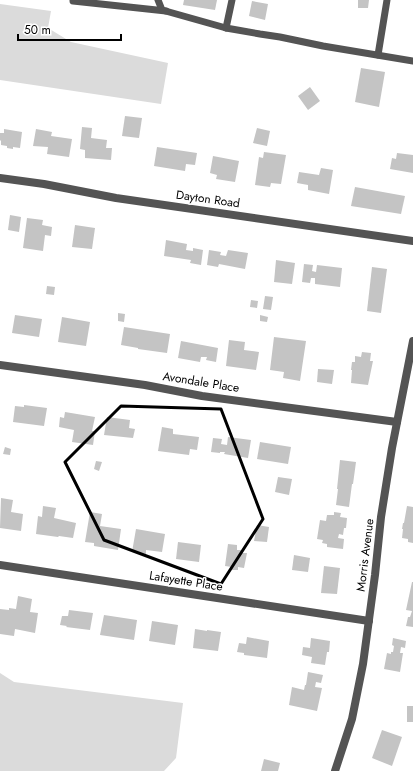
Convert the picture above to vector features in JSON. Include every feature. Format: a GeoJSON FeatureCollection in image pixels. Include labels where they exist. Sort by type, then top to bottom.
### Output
{"type":"FeatureCollection","features":[{"type":"Feature","properties":{"kind":"street","name":"Dayton Road"},"geometry":{"type":"LineString","coordinates":[[0,178],[44,184],[124,199],[413,241]]}},
{"type":"Feature","properties":{"kind":"street","name":"Morris Avenue"},"geometry":{"type":"LineString","coordinates":[[335,771],[352,719],[363,664],[381,517],[397,422],[413,341]]}},
{"type":"Feature","properties":{"kind":"street","name":"Avondale Place"},"geometry":{"type":"LineString","coordinates":[[0,365],[145,385],[202,396],[397,422]]}},
{"type":"Feature","properties":{"kind":"street","name":"Lafayette Place"},"geometry":{"type":"LineString","coordinates":[[0,565],[369,621]]}},
{"type":"Feature","properties":{"kind":"lane"},"geometry":{"type":"LineString","coordinates":[[71,0],[166,11],[226,28],[413,61]]}},
{"type":"Feature","properties":{"kind":"lane"},"geometry":{"type":"LineString","coordinates":[[158,0],[162,10],[166,11]]}},
{"type":"Feature","properties":{"kind":"lane"},"geometry":{"type":"LineString","coordinates":[[226,28],[232,0]]}},
{"type":"Feature","properties":{"kind":"lane"},"geometry":{"type":"LineString","coordinates":[[378,55],[387,0]]}},
{"type":"Feature","properties":{"kind":"highlighted area"},"geometry":{"type":"Polygon","coordinates":[[[121,406],[221,409],[263,519],[221,584],[104,540],[65,462],[121,406]]]}},
{"type":"Feature","properties":{"kind":"shaded area"},"geometry":{"type":"Polygon","coordinates":[[[0,4],[51,11],[48,28],[71,42],[168,63],[161,104],[0,80],[0,4]]]}},
{"type":"Feature","properties":{"kind":"shaded area"},"geometry":{"type":"Polygon","coordinates":[[[0,673],[14,682],[183,703],[176,758],[164,771],[0,771],[0,673]]]}},
{"type":"Feature","properties":{"kind":"building"},"geometry":{"type":"Polygon","coordinates":[[[184,0],[217,0],[215,10],[183,5],[184,0]]]}},
{"type":"Feature","properties":{"kind":"building"},"geometry":{"type":"Polygon","coordinates":[[[358,0],[369,0],[368,8],[358,8],[358,0]]]}},
{"type":"Feature","properties":{"kind":"building"},"geometry":{"type":"Polygon","coordinates":[[[252,1],[268,4],[265,20],[249,16],[252,1]]]}},
{"type":"Feature","properties":{"kind":"building"},"geometry":{"type":"Polygon","coordinates":[[[361,68],[385,72],[379,107],[355,102],[361,68]]]}},
{"type":"Feature","properties":{"kind":"building"},"geometry":{"type":"Polygon","coordinates":[[[310,87],[320,101],[308,110],[298,96],[310,87]]]}},
{"type":"Feature","properties":{"kind":"building"},"geometry":{"type":"Polygon","coordinates":[[[125,116],[142,118],[139,138],[122,136],[125,116]]]}},
{"type":"Feature","properties":{"kind":"building"},"geometry":{"type":"Polygon","coordinates":[[[82,127],[92,128],[91,138],[107,140],[106,148],[112,148],[111,160],[85,158],[85,150],[80,149],[82,127]]]}},
{"type":"Feature","properties":{"kind":"building"},"geometry":{"type":"Polygon","coordinates":[[[257,128],[270,131],[267,146],[253,143],[257,128]]]}},
{"type":"Feature","properties":{"kind":"building"},"geometry":{"type":"Polygon","coordinates":[[[4,129],[22,132],[20,148],[13,147],[13,149],[1,145],[0,133],[4,133],[4,129]]]}},
{"type":"Feature","properties":{"kind":"building"},"geometry":{"type":"Polygon","coordinates":[[[36,129],[52,132],[51,136],[72,139],[69,157],[47,154],[48,147],[33,146],[36,129]]]}},
{"type":"Feature","properties":{"kind":"building"},"geometry":{"type":"Polygon","coordinates":[[[157,147],[197,153],[195,165],[186,164],[185,171],[154,166],[157,147]]]}},
{"type":"Feature","properties":{"kind":"building"},"geometry":{"type":"Polygon","coordinates":[[[264,152],[286,155],[281,184],[271,183],[270,187],[255,185],[259,157],[263,158],[264,152]]]}},
{"type":"Feature","properties":{"kind":"building"},"geometry":{"type":"Polygon","coordinates":[[[397,153],[413,155],[413,173],[390,169],[392,158],[396,159],[397,153]]]}},
{"type":"Feature","properties":{"kind":"building"},"geometry":{"type":"Polygon","coordinates":[[[213,156],[239,161],[235,182],[216,179],[217,175],[210,173],[213,156]]]}},
{"type":"Feature","properties":{"kind":"building"},"geometry":{"type":"Polygon","coordinates":[[[321,168],[333,170],[329,194],[308,190],[308,185],[297,183],[299,172],[319,175],[321,168]]]}},
{"type":"Feature","properties":{"kind":"building"},"geometry":{"type":"Polygon","coordinates":[[[355,187],[405,196],[401,214],[351,206],[355,187]]]}},
{"type":"Feature","properties":{"kind":"building"},"geometry":{"type":"Polygon","coordinates":[[[10,215],[21,217],[19,232],[8,230],[10,215]]]}},
{"type":"Feature","properties":{"kind":"building"},"geometry":{"type":"Polygon","coordinates":[[[27,218],[43,220],[42,225],[52,227],[51,236],[45,235],[43,251],[23,248],[27,218]]]}},
{"type":"Feature","properties":{"kind":"building"},"geometry":{"type":"Polygon","coordinates":[[[75,225],[95,228],[92,249],[72,247],[75,225]]]}},
{"type":"Feature","properties":{"kind":"building"},"geometry":{"type":"Polygon","coordinates":[[[166,240],[187,244],[186,250],[193,251],[193,248],[203,250],[201,265],[190,263],[191,260],[164,256],[166,240]]]}},
{"type":"Feature","properties":{"kind":"building"},"geometry":{"type":"Polygon","coordinates":[[[209,250],[221,252],[220,255],[226,256],[228,250],[248,253],[245,269],[219,264],[218,267],[207,265],[209,250]]]}},
{"type":"Feature","properties":{"kind":"building"},"geometry":{"type":"Polygon","coordinates":[[[276,260],[295,263],[292,284],[274,282],[276,260]]]}},
{"type":"Feature","properties":{"kind":"building"},"geometry":{"type":"Polygon","coordinates":[[[304,264],[313,265],[312,271],[316,272],[317,265],[342,268],[340,287],[315,284],[315,278],[311,278],[310,283],[302,282],[304,264]]]}},
{"type":"Feature","properties":{"kind":"building"},"geometry":{"type":"Polygon","coordinates":[[[372,267],[387,269],[381,313],[367,311],[372,267]]]}},
{"type":"Feature","properties":{"kind":"building"},"geometry":{"type":"Polygon","coordinates":[[[47,286],[55,287],[54,295],[46,294],[47,286]]]}},
{"type":"Feature","properties":{"kind":"building"},"geometry":{"type":"Polygon","coordinates":[[[265,296],[273,297],[271,310],[263,309],[265,296]]]}},
{"type":"Feature","properties":{"kind":"building"},"geometry":{"type":"Polygon","coordinates":[[[251,300],[258,301],[257,308],[250,307],[251,300]]]}},
{"type":"Feature","properties":{"kind":"building"},"geometry":{"type":"Polygon","coordinates":[[[118,313],[125,314],[124,322],[118,321],[118,313]]]}},
{"type":"Feature","properties":{"kind":"building"},"geometry":{"type":"Polygon","coordinates":[[[15,315],[42,319],[39,337],[12,333],[15,315]]]}},
{"type":"Feature","properties":{"kind":"building"},"geometry":{"type":"Polygon","coordinates":[[[260,315],[268,317],[267,322],[260,321],[260,315]]]}},
{"type":"Feature","properties":{"kind":"building"},"geometry":{"type":"Polygon","coordinates":[[[62,317],[90,322],[86,346],[58,342],[62,317]]]}},
{"type":"Feature","properties":{"kind":"building"},"geometry":{"type":"Polygon","coordinates":[[[124,327],[170,334],[167,353],[121,345],[124,327]]]}},
{"type":"Feature","properties":{"kind":"building"},"geometry":{"type":"Polygon","coordinates":[[[274,337],[306,341],[300,381],[283,378],[284,372],[270,370],[274,337]]]}},
{"type":"Feature","properties":{"kind":"building"},"geometry":{"type":"Polygon","coordinates":[[[229,340],[245,342],[244,350],[259,352],[256,370],[226,366],[229,340]]]}},
{"type":"Feature","properties":{"kind":"building"},"geometry":{"type":"Polygon","coordinates":[[[181,341],[218,348],[216,362],[206,360],[207,357],[201,357],[200,362],[178,358],[181,341]]]}},
{"type":"Feature","properties":{"kind":"building"},"geometry":{"type":"Polygon","coordinates":[[[362,352],[371,353],[370,361],[373,361],[368,385],[351,383],[352,362],[355,362],[355,356],[361,357],[362,352]]]}},
{"type":"Feature","properties":{"kind":"building"},"geometry":{"type":"Polygon","coordinates":[[[318,369],[334,370],[332,384],[317,382],[318,369]]]}},
{"type":"Feature","properties":{"kind":"building"},"geometry":{"type":"Polygon","coordinates":[[[24,405],[47,408],[44,426],[13,422],[15,406],[24,407],[24,405]]]}},
{"type":"Feature","properties":{"kind":"building"},"geometry":{"type":"Polygon","coordinates":[[[65,412],[95,417],[92,431],[95,431],[93,445],[72,442],[74,430],[59,427],[60,417],[64,418],[65,412]]]}},
{"type":"Feature","properties":{"kind":"building"},"geometry":{"type":"Polygon","coordinates":[[[107,417],[130,420],[129,428],[135,429],[133,438],[104,435],[107,417]]]}},
{"type":"Feature","properties":{"kind":"building"},"geometry":{"type":"Polygon","coordinates":[[[162,427],[173,429],[173,434],[199,437],[197,450],[190,449],[189,455],[158,451],[162,427]]]}},
{"type":"Feature","properties":{"kind":"building"},"geometry":{"type":"Polygon","coordinates":[[[228,437],[251,440],[248,458],[224,454],[225,452],[211,452],[213,438],[222,439],[221,444],[227,445],[228,437]]]}},
{"type":"Feature","properties":{"kind":"building"},"geometry":{"type":"Polygon","coordinates":[[[260,442],[291,447],[288,464],[257,459],[260,442]]]}},
{"type":"Feature","properties":{"kind":"building"},"geometry":{"type":"Polygon","coordinates":[[[5,447],[11,449],[10,455],[3,454],[5,447]]]}},
{"type":"Feature","properties":{"kind":"building"},"geometry":{"type":"Polygon","coordinates":[[[340,460],[356,462],[349,507],[336,505],[340,460]]]}},
{"type":"Feature","properties":{"kind":"building"},"geometry":{"type":"Polygon","coordinates":[[[96,461],[102,462],[99,471],[94,469],[96,461]]]}},
{"type":"Feature","properties":{"kind":"building"},"geometry":{"type":"Polygon","coordinates":[[[278,477],[292,479],[289,495],[275,492],[278,477]]]}},
{"type":"Feature","properties":{"kind":"building"},"geometry":{"type":"Polygon","coordinates":[[[1,498],[13,500],[11,512],[23,514],[21,531],[0,528],[1,498]]]}},
{"type":"Feature","properties":{"kind":"building"},"geometry":{"type":"Polygon","coordinates":[[[43,506],[56,508],[54,518],[76,523],[73,538],[36,534],[38,516],[42,517],[43,506]]]}},
{"type":"Feature","properties":{"kind":"building"},"geometry":{"type":"Polygon","coordinates":[[[407,506],[413,507],[413,543],[408,542],[408,539],[402,538],[402,529],[407,506]]]}},
{"type":"Feature","properties":{"kind":"building"},"geometry":{"type":"Polygon","coordinates":[[[90,512],[102,514],[100,526],[121,529],[118,550],[94,546],[94,543],[85,542],[90,512]]]}},
{"type":"Feature","properties":{"kind":"building"},"geometry":{"type":"Polygon","coordinates":[[[334,512],[341,513],[340,517],[347,518],[346,528],[344,528],[343,535],[339,534],[338,538],[344,539],[343,549],[327,547],[327,544],[322,543],[323,540],[317,539],[320,520],[326,521],[327,515],[334,515],[334,512]]]}},
{"type":"Feature","properties":{"kind":"building"},"geometry":{"type":"Polygon","coordinates":[[[257,525],[269,527],[267,542],[254,541],[257,525]]]}},
{"type":"Feature","properties":{"kind":"building"},"geometry":{"type":"Polygon","coordinates":[[[136,529],[165,534],[162,552],[146,550],[146,554],[132,552],[136,529]]]}},
{"type":"Feature","properties":{"kind":"building"},"geometry":{"type":"Polygon","coordinates":[[[178,542],[201,545],[199,562],[176,559],[178,542]]]}},
{"type":"Feature","properties":{"kind":"building"},"geometry":{"type":"Polygon","coordinates":[[[228,544],[237,545],[237,550],[242,550],[242,553],[247,553],[244,568],[238,567],[238,570],[231,570],[232,567],[225,566],[228,544]]]}},
{"type":"Feature","properties":{"kind":"building"},"geometry":{"type":"Polygon","coordinates":[[[294,555],[310,558],[308,572],[292,570],[294,555]]]}},
{"type":"Feature","properties":{"kind":"building"},"geometry":{"type":"Polygon","coordinates":[[[324,566],[340,568],[337,594],[321,593],[324,566]]]}},
{"type":"Feature","properties":{"kind":"building"},"geometry":{"type":"Polygon","coordinates":[[[412,582],[413,627],[406,626],[408,617],[410,617],[412,611],[406,610],[412,582]]]}},
{"type":"Feature","properties":{"kind":"building"},"geometry":{"type":"Polygon","coordinates":[[[18,596],[32,599],[30,612],[38,613],[35,633],[15,629],[14,636],[0,634],[0,609],[16,609],[18,596]]]}},
{"type":"Feature","properties":{"kind":"building"},"geometry":{"type":"Polygon","coordinates":[[[69,610],[93,613],[90,630],[60,625],[62,616],[68,616],[69,610]]]}},
{"type":"Feature","properties":{"kind":"building"},"geometry":{"type":"Polygon","coordinates":[[[104,615],[137,620],[134,640],[100,635],[104,615]]]}},
{"type":"Feature","properties":{"kind":"building"},"geometry":{"type":"Polygon","coordinates":[[[152,621],[178,625],[175,645],[149,641],[152,621]]]}},
{"type":"Feature","properties":{"kind":"building"},"geometry":{"type":"Polygon","coordinates":[[[195,629],[221,632],[218,651],[193,648],[195,629]]]}},
{"type":"Feature","properties":{"kind":"building"},"geometry":{"type":"Polygon","coordinates":[[[247,637],[269,641],[267,658],[244,655],[244,653],[237,652],[239,643],[246,644],[247,637]]]}},
{"type":"Feature","properties":{"kind":"building"},"geometry":{"type":"Polygon","coordinates":[[[311,638],[330,641],[329,652],[327,652],[325,665],[311,663],[312,657],[302,655],[303,647],[310,648],[311,638]]]}},
{"type":"Feature","properties":{"kind":"building"},"geometry":{"type":"Polygon","coordinates":[[[393,638],[406,641],[405,648],[401,647],[400,653],[403,653],[400,672],[384,669],[387,653],[391,654],[391,652],[393,652],[393,638]]]}},
{"type":"Feature","properties":{"kind":"building"},"geometry":{"type":"Polygon","coordinates":[[[308,672],[323,675],[321,683],[316,682],[315,687],[322,688],[317,711],[289,705],[292,687],[304,690],[308,672]]]}},
{"type":"Feature","properties":{"kind":"building"},"geometry":{"type":"Polygon","coordinates":[[[407,706],[413,706],[413,722],[407,722],[407,706]]]}},
{"type":"Feature","properties":{"kind":"building"},"geometry":{"type":"Polygon","coordinates":[[[382,730],[402,737],[392,766],[372,758],[382,730]]]}},
{"type":"Feature","properties":{"kind":"building"},"geometry":{"type":"Polygon","coordinates":[[[264,759],[280,763],[278,771],[261,771],[264,759]]]}}]}
